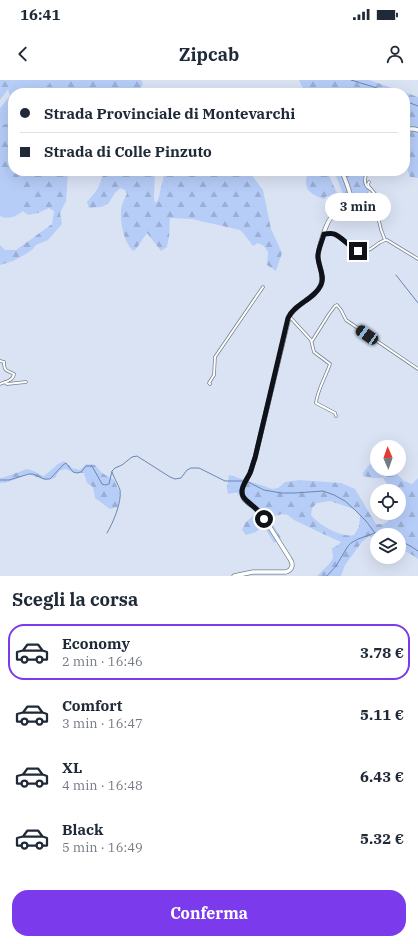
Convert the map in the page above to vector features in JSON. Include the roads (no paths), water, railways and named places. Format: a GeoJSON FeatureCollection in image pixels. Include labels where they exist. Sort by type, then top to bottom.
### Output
{"type":"FeatureCollection","features":[{"type":"Feature","properties":{"kind":"main road"},"geometry":{"type":"LineString","coordinates":[[234,576],[253,572],[286,572],[290,570],[292,565],[290,559],[261,513],[244,498],[242,490],[255,458],[289,316],[293,310],[316,292],[321,284],[322,276],[318,255],[330,219],[350,210],[351,200],[344,176]]}},
{"type":"Feature","properties":{"kind":"street"},"geometry":{"type":"LineString","coordinates":[[365,176],[365,183],[368,188],[373,191]]}},
{"type":"Feature","properties":{"kind":"street"},"geometry":{"type":"LineString","coordinates":[[370,182],[368,186],[376,195],[380,228],[385,240]]}},
{"type":"Feature","properties":{"kind":"street"},"geometry":{"type":"LineString","coordinates":[[324,234],[334,234],[350,247],[362,252],[368,251],[385,240],[390,241],[418,258]]}},
{"type":"Feature","properties":{"kind":"street"},"geometry":{"type":"LineString","coordinates":[[210,384],[209,383],[214,375],[215,357],[263,287]]}},
{"type":"Feature","properties":{"kind":"street"},"geometry":{"type":"LineString","coordinates":[[312,341],[329,314],[337,305],[346,320],[418,370]]}},
{"type":"Feature","properties":{"kind":"street"},"geometry":{"type":"LineString","coordinates":[[289,316],[312,341],[314,352],[330,364],[319,390],[316,403],[335,413],[336,416]]}},
{"type":"Feature","properties":{"kind":"street"},"geometry":{"type":"LineString","coordinates":[[0,361],[4,362],[4,368],[6,370],[14,374],[13,378],[0,384]]}},
{"type":"Feature","properties":{"kind":"street"},"geometry":{"type":"LineString","coordinates":[[5,382],[7,384],[26,382]]}},
{"type":"Feature","properties":{"kind":"waterway"},"geometry":{"type":"LineString","coordinates":[[351,80],[377,88]]}},
{"type":"Feature","properties":{"kind":"waterway"},"geometry":{"type":"LineString","coordinates":[[410,103],[418,106]]}},
{"type":"Feature","properties":{"kind":"waterway"},"geometry":{"type":"LineString","coordinates":[[396,275],[418,303]]}},
{"type":"Feature","properties":{"kind":"waterway"},"geometry":{"type":"LineString","coordinates":[[0,480],[9,480],[29,474],[33,474],[44,479],[50,479],[66,463],[73,472],[77,473],[81,472],[86,466],[92,466],[102,484],[105,485],[109,484],[112,471],[115,468],[122,465],[132,457],[137,456],[175,479],[181,478],[187,470],[191,468],[199,468],[225,481],[243,481]]}},
{"type":"Feature","properties":{"kind":"waterway"},"geometry":{"type":"LineString","coordinates":[[107,533],[112,524],[120,500],[120,490],[112,472]]}},
{"type":"Feature","properties":{"kind":"waterway"},"geometry":{"type":"LineString","coordinates":[[246,481],[264,490],[281,493],[323,491],[334,495],[345,501],[371,528]]}},
{"type":"Feature","properties":{"kind":"waterway"},"geometry":{"type":"LineString","coordinates":[[327,576],[336,566],[351,543],[370,535]]}},
{"type":"Feature","properties":{"kind":"waterway"},"geometry":{"type":"LineString","coordinates":[[406,544],[418,551]]}}]}
